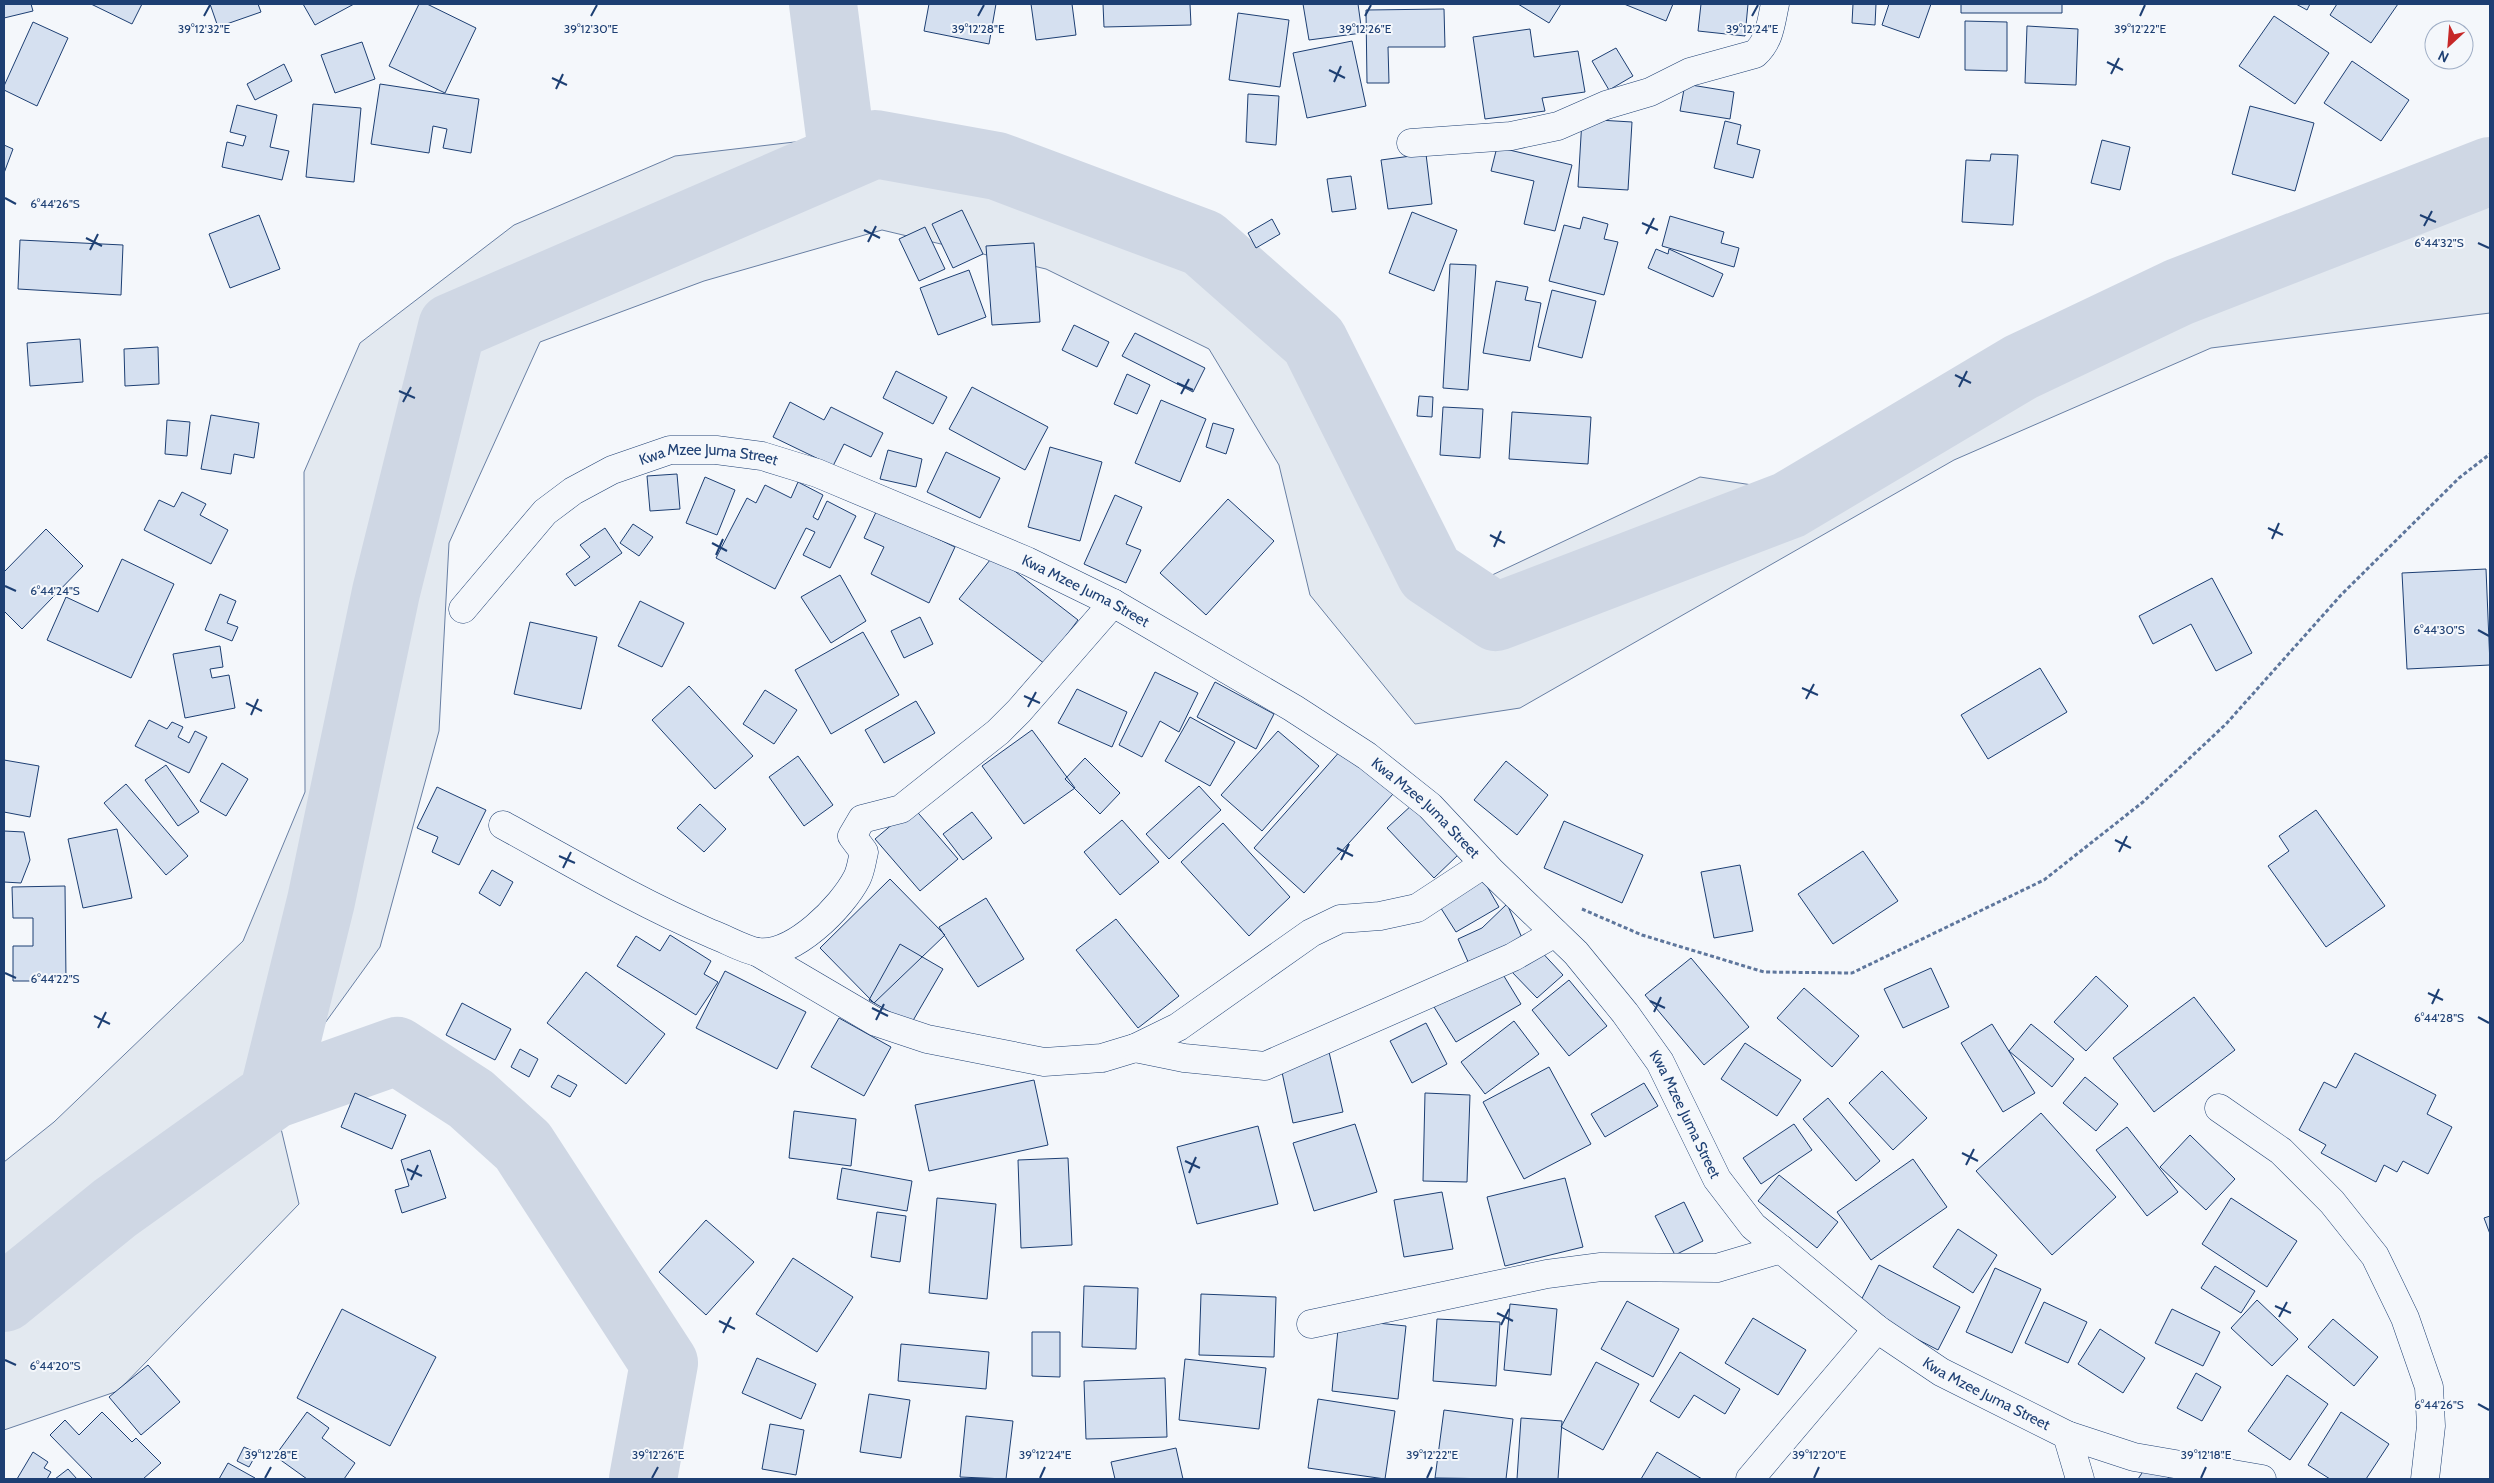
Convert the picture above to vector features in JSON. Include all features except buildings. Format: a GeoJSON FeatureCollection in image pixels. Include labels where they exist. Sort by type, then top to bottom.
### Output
{"type":"FeatureCollection","features":[{"type":"Feature","properties":{"kind":"street"},"geometry":{"type":"LineString","coordinates":[[1411,143],[1511,136],[1558,126],[1606,105],[1650,92],[1690,72],[1755,54],[1763,47],[1768,37],[1775,4]]}},
{"type":"Feature","properties":{"kind":"street","name":"Kwa Mzee Juma Street"},"geometry":{"type":"LineString","coordinates":[[463,609],[545,512],[573,491],[612,470],[670,450],[716,450],[762,456],[818,473],[1027,561],[1113,603],[1228,669],[1367,756],[1430,806],[1484,864],[1576,953],[1619,1006],[1660,1062],[1718,1179],[1754,1226],[1877,1329],[1942,1372],[2067,1435],[2134,1457],[2262,1479]]}},
{"type":"Feature","properties":{"kind":"street"},"geometry":{"type":"LineString","coordinates":[[757,952],[780,951],[804,935],[831,913],[850,890],[859,875],[864,852],[852,836],[862,819],[901,809],[998,732],[1025,705],[1113,603]]}},
{"type":"Feature","properties":{"kind":"street"},"geometry":{"type":"LineString","coordinates":[[503,825],[667,915],[757,952],[876,1022],[927,1040],[1044,1062],[1102,1058],[1135,1048],[1178,1027],[1311,932],[1340,919],[1380,916],[1417,908],[1484,864]]}},
{"type":"Feature","properties":{"kind":"street"},"geometry":{"type":"LineString","coordinates":[[1135,1048],[1184,1058],[1265,1066],[1513,957],[1555,933]]}},
{"type":"Feature","properties":{"kind":"street"},"geometry":{"type":"LineString","coordinates":[[2220,1108],[2281,1151],[2332,1202],[2375,1256],[2405,1318],[2429,1387],[2431,1426],[2425,1479]]}},
{"type":"Feature","properties":{"kind":"street"},"geometry":{"type":"LineString","coordinates":[[1311,1324],[1547,1274],[1601,1267],[1717,1268],[1781,1249]]}},
{"type":"Feature","properties":{"kind":"street"},"geometry":{"type":"LineString","coordinates":[[1750,1479],[1877,1329]]}},
{"type":"Feature","properties":{"kind":"street"},"geometry":{"type":"LineString","coordinates":[[2067,1435],[2080,1479]]}},
{"type":"Feature","properties":{"kind":"path"},"geometry":{"type":"LineString","coordinates":[[1580,908],[1642,935],[1764,972],[1852,972],[1954,925],[2044,880],[2143,802],[2226,724],[2341,595],[2459,478],[2490,454]]}},
{"type":"Feature","properties":{"kind":"shaded area"},"geometry":{"type":"Polygon","coordinates":[[[897,130],[1069,177],[1298,318],[1437,601],[1700,477],[1811,494],[2162,294],[2438,205],[2490,168],[2490,313],[2211,348],[1954,460],[1520,708],[1415,724],[1310,595],[1279,465],[1209,349],[1046,269],[882,230],[704,281],[540,342],[449,543],[439,731],[380,947],[273,1095],[299,1204],[118,1391],[4,1430],[4,1162],[54,1122],[243,941],[305,792],[304,472],[360,343],[514,225],[675,156],[897,130]]]}},
{"type":"Feature","properties":{"kind":"waterway"},"geometry":{"type":"LineString","coordinates":[[823,4],[840,136]]}},
{"type":"Feature","properties":{"kind":"waterway"},"geometry":{"type":"LineString","coordinates":[[4,1298],[115,1208],[273,1095],[321,901],[386,592],[452,327],[875,144],[997,166],[1203,243],[1314,341],[1430,573],[1496,617],[1789,505],[2021,367],[2179,292],[2490,171]]}},
{"type":"Feature","properties":{"kind":"waterway"},"geometry":{"type":"LineString","coordinates":[[273,1095],[397,1051],[471,1099],[523,1146],[664,1363],[643,1479]]}}]}
